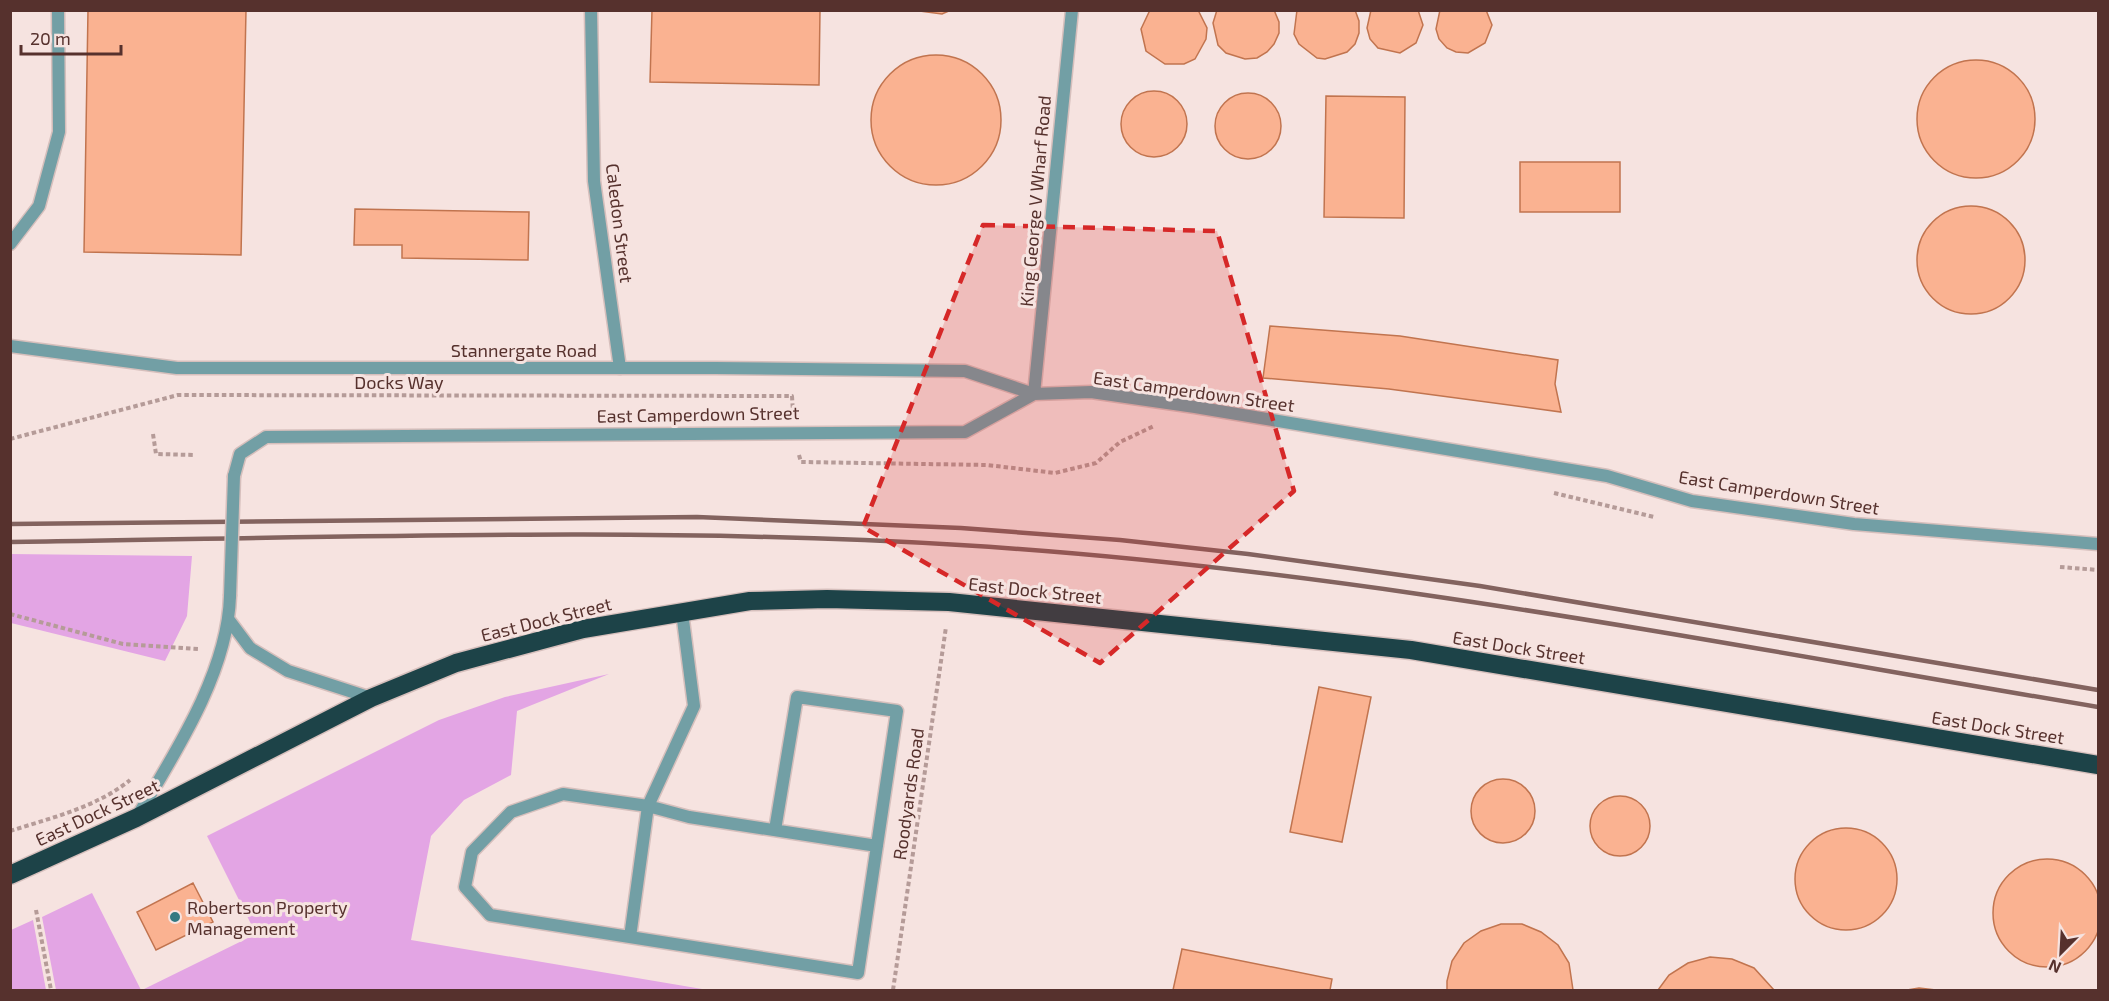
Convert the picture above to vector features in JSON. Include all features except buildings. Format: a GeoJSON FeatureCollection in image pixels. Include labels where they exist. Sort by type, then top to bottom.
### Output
{"type":"FeatureCollection","features":[{"type":"Feature","properties":{"kind":"highway","name":"East Dock Street"},"geometry":{"type":"LineString","coordinates":[[10,875],[136,818],[371,698],[456,663],[583,629],[750,602],[794,600],[949,602],[1411,650],[2098,765]]}},
{"type":"Feature","properties":{"kind":"street"},"geometry":{"type":"LineString","coordinates":[[10,244],[39,206],[59,132],[58,10]]}},
{"type":"Feature","properties":{"kind":"street","name":"Caledon Street"},"geometry":{"type":"LineString","coordinates":[[591,10],[594,180],[620,368]]}},
{"type":"Feature","properties":{"kind":"street","name":"King George V Wharf Road"},"geometry":{"type":"LineString","coordinates":[[1034,394],[1072,10]]}},
{"type":"Feature","properties":{"kind":"street","name":"Stannergate Road"},"geometry":{"type":"LineString","coordinates":[[10,346],[177,368],[965,370],[1034,394]]}},
{"type":"Feature","properties":{"kind":"street","name":"East Camperdown Street"},"geometry":{"type":"LineString","coordinates":[[136,818],[198,713],[230,620],[234,476],[240,454],[266,437],[794,431],[965,432],[1034,394],[1091,392],[1196,407],[1607,476],[1692,501],[1854,524],[2098,544]]}},
{"type":"Feature","properties":{"kind":"street"},"geometry":{"type":"LineString","coordinates":[[630,937],[648,806],[694,706],[682,612]]}},
{"type":"Feature","properties":{"kind":"street"},"geometry":{"type":"LineString","coordinates":[[230,620],[250,648],[288,671],[371,698]]}},
{"type":"Feature","properties":{"kind":"street"},"geometry":{"type":"LineString","coordinates":[[775,830],[797,697],[897,711],[877,846],[858,973],[490,915],[465,887],[472,852],[511,812],[563,794],[648,806],[689,818],[877,846]]}},
{"type":"Feature","properties":{"kind":"path","name":"Docks Way"},"geometry":{"type":"LineString","coordinates":[[10,438],[178,395],[792,396]]}},
{"type":"Feature","properties":{"kind":"path"},"geometry":{"type":"LineString","coordinates":[[794,431],[801,462],[987,465],[1055,473],[1096,463],[1120,442],[1196,407]]}},
{"type":"Feature","properties":{"kind":"path"},"geometry":{"type":"LineString","coordinates":[[153,434],[156,454],[195,455]]}},
{"type":"Feature","properties":{"kind":"path","name":"Roodyards Road"},"geometry":{"type":"LineString","coordinates":[[893,990],[949,602]]}},
{"type":"Feature","properties":{"kind":"path"},"geometry":{"type":"LineString","coordinates":[[10,614],[123,644],[177,649],[220,648]]}},
{"type":"Feature","properties":{"kind":"path"},"geometry":{"type":"LineString","coordinates":[[10,831],[96,800],[117,790],[135,776]]}},
{"type":"Feature","properties":{"kind":"path"},"geometry":{"type":"LineString","coordinates":[[36,910],[51,990]]}},
{"type":"Feature","properties":{"kind":"highlighted area"},"geometry":{"type":"Polygon","coordinates":[[[983,225],[1217,231],[1294,491],[1100,663],[863,527],[983,225]]]}},
{"type":"Feature","properties":{"kind":"shaded area"},"geometry":{"type":"Polygon","coordinates":[[[10,554],[192,556],[187,616],[165,661],[11,623],[10,554]]]}},
{"type":"Feature","properties":{"kind":"shaded area"},"geometry":{"type":"Polygon","coordinates":[[[609,674],[517,711],[511,775],[464,800],[431,836],[411,940],[708,990],[142,990],[256,934],[207,836],[439,720],[505,697],[609,674]]]}},
{"type":"Feature","properties":{"kind":"shaded area"},"geometry":{"type":"Polygon","coordinates":[[[92,893],[141,990],[56,990],[42,917],[92,893]]]}},
{"type":"Feature","properties":{"kind":"shaded area"},"geometry":{"type":"Polygon","coordinates":[[[33,920],[46,990],[11,990],[11,930],[33,920]]]}},
{"type":"Feature","properties":{"kind":"railway"},"geometry":{"type":"LineString","coordinates":[[10,524],[697,517],[961,528],[1120,540],[1248,554],[1480,586],[2098,690]]}},
{"type":"Feature","properties":{"kind":"railway"},"geometry":{"type":"LineString","coordinates":[[10,542],[485,535],[723,536],[960,545],[1103,556],[1246,571],[1531,611],[2098,707]]}},
{"type":"Feature","properties":{"kind":"place","name":"Robertson Property Management"},"geometry":{"type":"Point","coordinates":[175,917]}}]}
